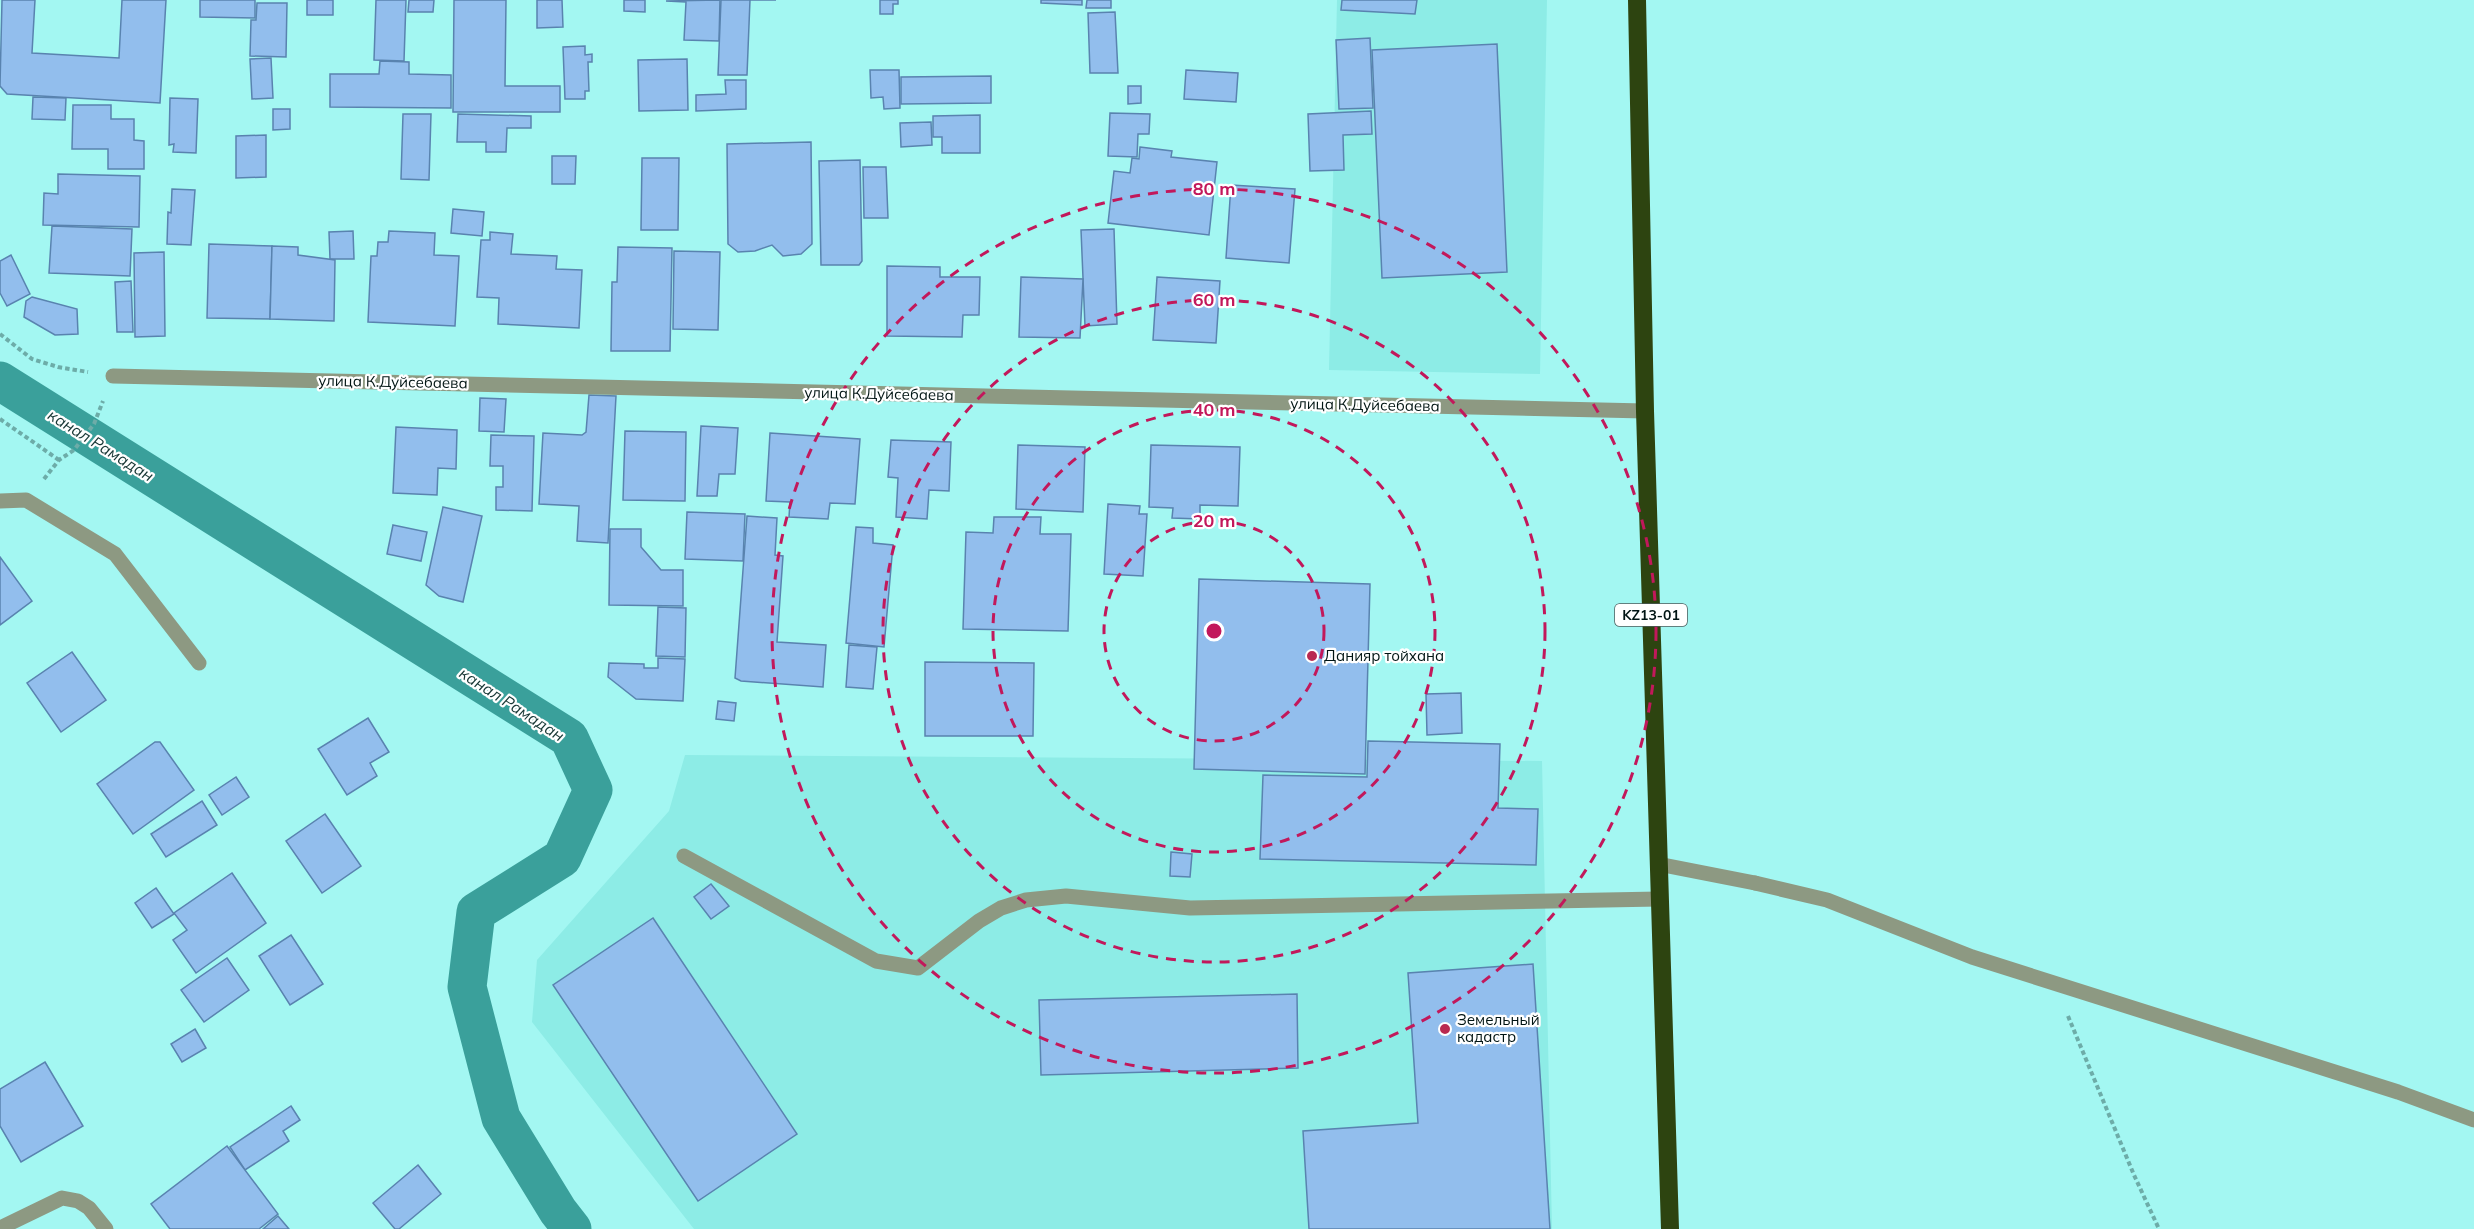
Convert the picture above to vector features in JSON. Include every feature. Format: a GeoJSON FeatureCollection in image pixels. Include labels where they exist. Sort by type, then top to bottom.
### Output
{"type":"FeatureCollection","features":[{"type":"Feature","properties":{"kind":"highway","name":"KZ13-01"},"geometry":{"type":"LineString","coordinates":[[1637,0],[1645,411],[1670,1229]]}},
{"type":"Feature","properties":{"kind":"street","name":"улица К.Дуйсебаева"},"geometry":{"type":"LineString","coordinates":[[114,376],[1645,411]]}},
{"type":"Feature","properties":{"kind":"street"},"geometry":{"type":"LineString","coordinates":[[0,501],[26,500],[116,554],[199,663]]}},
{"type":"Feature","properties":{"kind":"street"},"geometry":{"type":"LineString","coordinates":[[684,855],[876,962],[918,968],[979,921],[1001,908],[1026,900],[1066,896],[1190,908],[1659,899]]}},
{"type":"Feature","properties":{"kind":"street"},"geometry":{"type":"LineString","coordinates":[[1658,864],[1827,900],[1972,957],[2398,1092],[2474,1120]]}},
{"type":"Feature","properties":{"kind":"street"},"geometry":{"type":"LineString","coordinates":[[0,1228],[62,1198],[78,1201],[88,1208],[106,1229]]}},
{"type":"Feature","properties":{"kind":"path"},"geometry":{"type":"LineString","coordinates":[[0,334],[32,359],[58,367],[114,376]]}},
{"type":"Feature","properties":{"kind":"path"},"geometry":{"type":"LineString","coordinates":[[0,419],[59,460]]}},
{"type":"Feature","properties":{"kind":"path"},"geometry":{"type":"LineString","coordinates":[[26,500],[59,460],[74,450],[94,424]]}},
{"type":"Feature","properties":{"kind":"path"},"geometry":{"type":"LineString","coordinates":[[2054,982],[2134,1175],[2159,1229]]}},
{"type":"Feature","properties":{"kind":"shaded area"},"geometry":{"type":"Polygon","coordinates":[[[1337,0],[1547,0],[1540,374],[1329,370],[1337,0]]]}},
{"type":"Feature","properties":{"kind":"shaded area"},"geometry":{"type":"Polygon","coordinates":[[[685,755],[1542,761],[1552,1229],[694,1229],[532,1022],[537,960],[669,811],[685,755]]]}},
{"type":"Feature","properties":{"kind":"building"},"geometry":{"type":"Polygon","coordinates":[[[2,0],[35,0],[32,53],[119,58],[122,0],[166,0],[160,103],[7,94],[0,86],[2,0]]]}},
{"type":"Feature","properties":{"kind":"building"},"geometry":{"type":"Polygon","coordinates":[[[200,0],[255,0],[255,18],[200,17],[200,0]]]}},
{"type":"Feature","properties":{"kind":"building"},"geometry":{"type":"Polygon","coordinates":[[[307,0],[333,0],[333,15],[307,15],[307,0]]]}},
{"type":"Feature","properties":{"kind":"building"},"geometry":{"type":"Polygon","coordinates":[[[376,0],[406,0],[404,61],[374,60],[376,0]]]}},
{"type":"Feature","properties":{"kind":"building"},"geometry":{"type":"Polygon","coordinates":[[[409,0],[434,0],[433,12],[408,12],[409,0]]]}},
{"type":"Feature","properties":{"kind":"building"},"geometry":{"type":"Polygon","coordinates":[[[454,0],[506,0],[505,86],[560,86],[560,112],[453,112],[454,0]]]}},
{"type":"Feature","properties":{"kind":"building"},"geometry":{"type":"Polygon","coordinates":[[[537,0],[562,0],[563,27],[537,28],[537,0]]]}},
{"type":"Feature","properties":{"kind":"building"},"geometry":{"type":"Polygon","coordinates":[[[624,0],[645,0],[645,12],[624,11],[624,0]]]}},
{"type":"Feature","properties":{"kind":"building"},"geometry":{"type":"Polygon","coordinates":[[[720,0],[719,41],[684,40],[686,2],[666,1],[720,0]]]}},
{"type":"Feature","properties":{"kind":"building"},"geometry":{"type":"Polygon","coordinates":[[[721,0],[750,0],[747,75],[718,75],[721,0]]]}},
{"type":"Feature","properties":{"kind":"building"},"geometry":{"type":"Polygon","coordinates":[[[880,0],[898,0],[898,4],[893,4],[893,14],[880,14],[880,0]]]}},
{"type":"Feature","properties":{"kind":"building"},"geometry":{"type":"Polygon","coordinates":[[[1041,0],[1082,0],[1082,5],[1041,3],[1041,0]]]}},
{"type":"Feature","properties":{"kind":"building"},"geometry":{"type":"Polygon","coordinates":[[[1087,0],[1111,0],[1111,8],[1086,8],[1087,0]]]}},
{"type":"Feature","properties":{"kind":"building"},"geometry":{"type":"Polygon","coordinates":[[[1342,0],[1417,0],[1415,14],[1341,10],[1342,0]]]}},
{"type":"Feature","properties":{"kind":"building"},"geometry":{"type":"Polygon","coordinates":[[[257,3],[287,3],[286,57],[250,56],[251,20],[256,20],[257,3]]]}},
{"type":"Feature","properties":{"kind":"building"},"geometry":{"type":"Polygon","coordinates":[[[1115,12],[1118,73],[1090,73],[1088,13],[1115,12]]]}},
{"type":"Feature","properties":{"kind":"building"},"geometry":{"type":"Polygon","coordinates":[[[1370,38],[1373,108],[1339,109],[1336,40],[1370,38]]]}},
{"type":"Feature","properties":{"kind":"building"},"geometry":{"type":"Polygon","coordinates":[[[1497,44],[1507,272],[1382,278],[1372,50],[1497,44]]]}},
{"type":"Feature","properties":{"kind":"building"},"geometry":{"type":"Polygon","coordinates":[[[585,46],[585,55],[592,54],[592,62],[588,62],[589,91],[585,91],[585,99],[565,99],[563,47],[585,46]]]}},
{"type":"Feature","properties":{"kind":"building"},"geometry":{"type":"Polygon","coordinates":[[[271,58],[273,98],[252,99],[250,59],[271,58]]]}},
{"type":"Feature","properties":{"kind":"building"},"geometry":{"type":"Polygon","coordinates":[[[687,59],[688,110],[639,111],[638,60],[687,59]]]}},
{"type":"Feature","properties":{"kind":"building"},"geometry":{"type":"Polygon","coordinates":[[[380,61],[409,62],[409,74],[451,75],[451,108],[330,107],[330,74],[379,74],[380,61]]]}},
{"type":"Feature","properties":{"kind":"building"},"geometry":{"type":"Polygon","coordinates":[[[870,70],[899,70],[900,108],[884,109],[883,97],[871,98],[870,70]]]}},
{"type":"Feature","properties":{"kind":"building"},"geometry":{"type":"Polygon","coordinates":[[[1186,70],[1238,73],[1236,102],[1184,99],[1186,70]]]}},
{"type":"Feature","properties":{"kind":"building"},"geometry":{"type":"Polygon","coordinates":[[[991,76],[991,103],[901,104],[901,77],[991,76]]]}},
{"type":"Feature","properties":{"kind":"building"},"geometry":{"type":"Polygon","coordinates":[[[725,80],[746,80],[746,109],[696,111],[696,95],[726,94],[725,80]]]}},
{"type":"Feature","properties":{"kind":"building"},"geometry":{"type":"Polygon","coordinates":[[[1128,86],[1141,86],[1141,103],[1128,104],[1128,86]]]}},
{"type":"Feature","properties":{"kind":"building"},"geometry":{"type":"Polygon","coordinates":[[[33,97],[66,98],[65,120],[32,119],[33,97]]]}},
{"type":"Feature","properties":{"kind":"building"},"geometry":{"type":"Polygon","coordinates":[[[170,98],[198,99],[196,153],[173,152],[174,144],[169,145],[170,98]]]}},
{"type":"Feature","properties":{"kind":"building"},"geometry":{"type":"Polygon","coordinates":[[[73,105],[111,105],[111,119],[134,119],[134,140],[144,141],[144,169],[108,169],[108,149],[72,149],[73,105]]]}},
{"type":"Feature","properties":{"kind":"building"},"geometry":{"type":"Polygon","coordinates":[[[273,109],[290,109],[290,129],[273,130],[273,109]]]}},
{"type":"Feature","properties":{"kind":"building"},"geometry":{"type":"Polygon","coordinates":[[[1371,111],[1372,134],[1343,135],[1344,170],[1310,171],[1308,114],[1371,111]]]}},
{"type":"Feature","properties":{"kind":"building"},"geometry":{"type":"Polygon","coordinates":[[[1110,113],[1150,114],[1149,134],[1138,134],[1137,157],[1108,156],[1110,113]]]}},
{"type":"Feature","properties":{"kind":"building"},"geometry":{"type":"Polygon","coordinates":[[[403,114],[431,114],[429,180],[401,179],[403,114]]]}},
{"type":"Feature","properties":{"kind":"building"},"geometry":{"type":"Polygon","coordinates":[[[458,114],[531,116],[531,128],[507,128],[506,152],[486,152],[486,142],[457,142],[458,114]]]}},
{"type":"Feature","properties":{"kind":"building"},"geometry":{"type":"Polygon","coordinates":[[[980,115],[980,153],[942,153],[942,137],[933,137],[933,116],[980,115]]]}},
{"type":"Feature","properties":{"kind":"building"},"geometry":{"type":"Polygon","coordinates":[[[931,122],[932,145],[901,147],[900,123],[931,122]]]}},
{"type":"Feature","properties":{"kind":"building"},"geometry":{"type":"Polygon","coordinates":[[[266,135],[266,177],[236,178],[236,136],[266,135]]]}},
{"type":"Feature","properties":{"kind":"building"},"geometry":{"type":"Polygon","coordinates":[[[811,142],[812,244],[801,254],[783,256],[772,245],[755,251],[738,252],[728,244],[727,144],[811,142]]]}},
{"type":"Feature","properties":{"kind":"building"},"geometry":{"type":"Polygon","coordinates":[[[1140,147],[1172,151],[1171,157],[1217,162],[1209,235],[1108,223],[1114,171],[1130,173],[1132,158],[1139,159],[1140,147]]]}},
{"type":"Feature","properties":{"kind":"building"},"geometry":{"type":"Polygon","coordinates":[[[552,156],[576,156],[575,184],[552,184],[552,156]]]}},
{"type":"Feature","properties":{"kind":"building"},"geometry":{"type":"Polygon","coordinates":[[[642,158],[679,158],[678,230],[641,230],[642,158]]]}},
{"type":"Feature","properties":{"kind":"building"},"geometry":{"type":"Polygon","coordinates":[[[860,160],[862,261],[859,265],[821,265],[819,161],[860,160]]]}},
{"type":"Feature","properties":{"kind":"building"},"geometry":{"type":"Polygon","coordinates":[[[863,167],[886,167],[888,218],[864,218],[863,167]]]}},
{"type":"Feature","properties":{"kind":"building"},"geometry":{"type":"Polygon","coordinates":[[[58,174],[140,176],[139,227],[43,225],[44,193],[58,194],[58,174]]]}},
{"type":"Feature","properties":{"kind":"building"},"geometry":{"type":"Polygon","coordinates":[[[1231,185],[1295,189],[1289,263],[1226,258],[1231,185]]]}},
{"type":"Feature","properties":{"kind":"building"},"geometry":{"type":"Polygon","coordinates":[[[172,189],[195,190],[191,245],[167,244],[168,212],[171,213],[172,189]]]}},
{"type":"Feature","properties":{"kind":"building"},"geometry":{"type":"Polygon","coordinates":[[[453,209],[484,212],[482,236],[451,233],[453,209]]]}},
{"type":"Feature","properties":{"kind":"building"},"geometry":{"type":"Polygon","coordinates":[[[52,226],[132,229],[130,276],[49,273],[52,226]]]}},
{"type":"Feature","properties":{"kind":"building"},"geometry":{"type":"Polygon","coordinates":[[[1114,229],[1117,324],[1085,326],[1081,230],[1114,229]]]}},
{"type":"Feature","properties":{"kind":"building"},"geometry":{"type":"Polygon","coordinates":[[[353,231],[354,259],[330,259],[329,232],[353,231]]]}},
{"type":"Feature","properties":{"kind":"building"},"geometry":{"type":"Polygon","coordinates":[[[389,231],[435,233],[434,255],[459,256],[455,326],[368,322],[371,256],[377,256],[378,242],[388,242],[389,231]]]}},
{"type":"Feature","properties":{"kind":"building"},"geometry":{"type":"Polygon","coordinates":[[[490,232],[513,234],[511,254],[557,256],[556,269],[582,270],[579,328],[498,324],[499,298],[477,297],[481,240],[490,240],[490,232]]]}},
{"type":"Feature","properties":{"kind":"building"},"geometry":{"type":"Polygon","coordinates":[[[209,244],[272,246],[270,319],[207,318],[209,244]]]}},
{"type":"Feature","properties":{"kind":"building"},"geometry":{"type":"Polygon","coordinates":[[[272,246],[298,247],[298,255],[335,260],[334,321],[270,319],[272,246]]]}},
{"type":"Feature","properties":{"kind":"building"},"geometry":{"type":"Polygon","coordinates":[[[618,247],[672,248],[670,351],[611,351],[612,282],[617,282],[618,247]]]}},
{"type":"Feature","properties":{"kind":"building"},"geometry":{"type":"Polygon","coordinates":[[[674,251],[720,252],[718,330],[673,329],[674,251]]]}},
{"type":"Feature","properties":{"kind":"building"},"geometry":{"type":"Polygon","coordinates":[[[164,252],[165,336],[135,337],[134,253],[164,252]]]}},
{"type":"Feature","properties":{"kind":"building"},"geometry":{"type":"Polygon","coordinates":[[[11,255],[30,294],[7,306],[0,293],[0,261],[11,255]]]}},
{"type":"Feature","properties":{"kind":"building"},"geometry":{"type":"Polygon","coordinates":[[[887,266],[940,267],[940,277],[980,277],[979,315],[963,315],[962,337],[887,336],[887,266]]]}},
{"type":"Feature","properties":{"kind":"building"},"geometry":{"type":"Polygon","coordinates":[[[1021,277],[1083,279],[1080,338],[1019,337],[1021,277]]]}},
{"type":"Feature","properties":{"kind":"building"},"geometry":{"type":"Polygon","coordinates":[[[1157,277],[1220,281],[1216,343],[1153,340],[1157,277]]]}},
{"type":"Feature","properties":{"kind":"building"},"geometry":{"type":"Polygon","coordinates":[[[131,281],[133,332],[117,332],[115,282],[131,281]]]}},
{"type":"Feature","properties":{"kind":"building"},"geometry":{"type":"Polygon","coordinates":[[[32,297],[77,309],[78,334],[55,335],[24,317],[26,301],[32,297]]]}},
{"type":"Feature","properties":{"kind":"building"},"geometry":{"type":"Polygon","coordinates":[[[589,395],[616,396],[608,543],[577,541],[579,506],[539,504],[543,433],[582,435],[586,432],[589,395]]]}},
{"type":"Feature","properties":{"kind":"building"},"geometry":{"type":"Polygon","coordinates":[[[480,398],[506,399],[504,432],[479,431],[480,398]]]}},
{"type":"Feature","properties":{"kind":"building"},"geometry":{"type":"Polygon","coordinates":[[[701,426],[738,428],[735,474],[719,474],[717,496],[697,496],[701,426]]]}},
{"type":"Feature","properties":{"kind":"building"},"geometry":{"type":"Polygon","coordinates":[[[396,427],[457,430],[456,469],[438,468],[437,495],[393,493],[396,427]]]}},
{"type":"Feature","properties":{"kind":"building"},"geometry":{"type":"Polygon","coordinates":[[[625,431],[686,432],[685,501],[623,500],[625,431]]]}},
{"type":"Feature","properties":{"kind":"building"},"geometry":{"type":"Polygon","coordinates":[[[770,433],[860,439],[855,504],[830,503],[828,519],[789,517],[790,502],[766,501],[770,433]]]}},
{"type":"Feature","properties":{"kind":"building"},"geometry":{"type":"Polygon","coordinates":[[[491,435],[534,436],[532,511],[496,510],[496,487],[503,487],[503,466],[490,466],[491,435]]]}},
{"type":"Feature","properties":{"kind":"building"},"geometry":{"type":"Polygon","coordinates":[[[891,440],[951,442],[949,491],[929,490],[927,519],[896,517],[898,478],[888,477],[891,440]]]}},
{"type":"Feature","properties":{"kind":"building"},"geometry":{"type":"Polygon","coordinates":[[[1018,445],[1085,447],[1083,512],[1016,509],[1018,445]]]}},
{"type":"Feature","properties":{"kind":"building"},"geometry":{"type":"Polygon","coordinates":[[[1151,445],[1240,447],[1238,506],[1200,505],[1200,519],[1172,518],[1173,508],[1149,507],[1151,445]]]}},
{"type":"Feature","properties":{"kind":"building"},"geometry":{"type":"Polygon","coordinates":[[[1108,504],[1140,506],[1139,514],[1147,514],[1143,576],[1104,574],[1108,504]]]}},
{"type":"Feature","properties":{"kind":"building"},"geometry":{"type":"Polygon","coordinates":[[[443,507],[482,516],[463,602],[439,596],[426,585],[443,507]]]}},
{"type":"Feature","properties":{"kind":"building"},"geometry":{"type":"Polygon","coordinates":[[[687,512],[745,514],[743,561],[685,559],[687,512]]]}},
{"type":"Feature","properties":{"kind":"building"},"geometry":{"type":"Polygon","coordinates":[[[747,516],[777,518],[775,555],[783,556],[777,642],[826,645],[823,687],[741,681],[735,678],[747,516]]]}},
{"type":"Feature","properties":{"kind":"building"},"geometry":{"type":"Polygon","coordinates":[[[994,517],[1041,517],[1040,534],[1071,534],[1068,631],[963,629],[966,532],[993,533],[994,517]]]}},
{"type":"Feature","properties":{"kind":"building"},"geometry":{"type":"Polygon","coordinates":[[[393,525],[427,532],[421,561],[387,554],[393,525]]]}},
{"type":"Feature","properties":{"kind":"building"},"geometry":{"type":"Polygon","coordinates":[[[856,527],[873,528],[873,543],[893,545],[884,647],[846,643],[856,527]]]}},
{"type":"Feature","properties":{"kind":"building"},"geometry":{"type":"Polygon","coordinates":[[[610,529],[641,529],[641,547],[661,570],[683,570],[683,606],[609,605],[610,529]]]}},
{"type":"Feature","properties":{"kind":"building"},"geometry":{"type":"Polygon","coordinates":[[[0,557],[32,601],[0,625],[0,557]]]}},
{"type":"Feature","properties":{"kind":"building"},"geometry":{"type":"Polygon","coordinates":[[[1199,579],[1370,584],[1365,774],[1194,769],[1199,579]]]}},
{"type":"Feature","properties":{"kind":"building"},"geometry":{"type":"Polygon","coordinates":[[[658,607],[686,608],[685,657],[656,656],[658,607]]]}},
{"type":"Feature","properties":{"kind":"building"},"geometry":{"type":"Polygon","coordinates":[[[849,645],[877,647],[873,689],[846,687],[849,645]]]}},
{"type":"Feature","properties":{"kind":"building"},"geometry":{"type":"Polygon","coordinates":[[[72,652],[106,700],[61,732],[27,683],[72,652]]]}},
{"type":"Feature","properties":{"kind":"building"},"geometry":{"type":"Polygon","coordinates":[[[658,658],[685,659],[683,701],[636,699],[608,677],[609,663],[644,664],[644,668],[658,668],[658,658]]]}},
{"type":"Feature","properties":{"kind":"building"},"geometry":{"type":"Polygon","coordinates":[[[925,662],[1034,663],[1033,736],[925,736],[925,662]]]}},
{"type":"Feature","properties":{"kind":"building"},"geometry":{"type":"Polygon","coordinates":[[[1461,693],[1462,733],[1427,735],[1426,694],[1461,693]]]}},
{"type":"Feature","properties":{"kind":"building"},"geometry":{"type":"Polygon","coordinates":[[[718,701],[736,703],[734,721],[716,719],[718,701]]]}},
{"type":"Feature","properties":{"kind":"building"},"geometry":{"type":"Polygon","coordinates":[[[368,718],[389,752],[370,763],[377,776],[347,795],[318,749],[368,718]]]}},
{"type":"Feature","properties":{"kind":"building"},"geometry":{"type":"Polygon","coordinates":[[[1368,741],[1500,744],[1498,808],[1538,809],[1536,865],[1260,859],[1263,775],[1367,777],[1368,741]]]}},
{"type":"Feature","properties":{"kind":"building"},"geometry":{"type":"Polygon","coordinates":[[[155,742],[160,742],[194,790],[133,834],[97,784],[155,742]]]}},
{"type":"Feature","properties":{"kind":"building"},"geometry":{"type":"Polygon","coordinates":[[[236,777],[249,797],[222,815],[209,795],[236,777]]]}},
{"type":"Feature","properties":{"kind":"building"},"geometry":{"type":"Polygon","coordinates":[[[202,801],[217,825],[166,857],[151,834],[202,801]]]}},
{"type":"Feature","properties":{"kind":"building"},"geometry":{"type":"Polygon","coordinates":[[[325,814],[361,866],[322,893],[286,841],[325,814]]]}},
{"type":"Feature","properties":{"kind":"building"},"geometry":{"type":"Polygon","coordinates":[[[1171,852],[1192,854],[1190,877],[1170,876],[1171,852]]]}},
{"type":"Feature","properties":{"kind":"building"},"geometry":{"type":"Polygon","coordinates":[[[232,873],[266,923],[196,973],[173,940],[187,930],[174,913],[232,873]]]}},
{"type":"Feature","properties":{"kind":"building"},"geometry":{"type":"Polygon","coordinates":[[[711,884],[729,906],[711,919],[694,897],[711,884]]]}},
{"type":"Feature","properties":{"kind":"building"},"geometry":{"type":"Polygon","coordinates":[[[156,888],[174,914],[152,928],[135,903],[156,888]]]}},
{"type":"Feature","properties":{"kind":"building"},"geometry":{"type":"Polygon","coordinates":[[[653,918],[797,1134],[698,1201],[553,985],[653,918]]]}},
{"type":"Feature","properties":{"kind":"building"},"geometry":{"type":"Polygon","coordinates":[[[291,935],[323,984],[290,1005],[259,956],[291,935]]]}},
{"type":"Feature","properties":{"kind":"building"},"geometry":{"type":"Polygon","coordinates":[[[227,958],[249,990],[204,1022],[181,990],[227,958]]]}},
{"type":"Feature","properties":{"kind":"building"},"geometry":{"type":"Polygon","coordinates":[[[1533,964],[1550,1229],[1309,1229],[1303,1131],[1418,1123],[1408,973],[1533,964]]]}},
{"type":"Feature","properties":{"kind":"building"},"geometry":{"type":"Polygon","coordinates":[[[1297,994],[1298,1068],[1041,1075],[1039,1000],[1297,994]]]}},
{"type":"Feature","properties":{"kind":"building"},"geometry":{"type":"Polygon","coordinates":[[[195,1029],[206,1048],[182,1062],[171,1044],[195,1029]]]}},
{"type":"Feature","properties":{"kind":"building"},"geometry":{"type":"Polygon","coordinates":[[[45,1062],[83,1126],[21,1162],[0,1126],[0,1089],[45,1062]]]}},
{"type":"Feature","properties":{"kind":"building"},"geometry":{"type":"Polygon","coordinates":[[[291,1106],[300,1120],[283,1131],[289,1141],[245,1170],[230,1147],[291,1106]]]}},
{"type":"Feature","properties":{"kind":"building"},"geometry":{"type":"Polygon","coordinates":[[[227,1146],[278,1214],[259,1229],[170,1229],[151,1204],[227,1146]]]}},
{"type":"Feature","properties":{"kind":"building"},"geometry":{"type":"Polygon","coordinates":[[[418,1165],[441,1194],[399,1229],[395,1229],[373,1203],[418,1165]]]}},
{"type":"Feature","properties":{"kind":"building"},"geometry":{"type":"Polygon","coordinates":[[[278,1216],[289,1229],[263,1229],[278,1216]]]}},
{"type":"Feature","properties":{"kind":"waterway","name":"канал Рамадан"},"geometry":{"type":"LineString","coordinates":[[0,381],[569,738],[593,790],[562,858],[476,912],[467,987],[501,1118],[558,1211],[572,1229]]}},
{"type":"Feature","properties":{"kind":"place","name":"Данияр тойхана"},"geometry":{"type":"Point","coordinates":[1312,656]}},
{"type":"Feature","properties":{"kind":"place","name":"Земельный кадастр"},"geometry":{"type":"Point","coordinates":[1445,1029]}}]}
